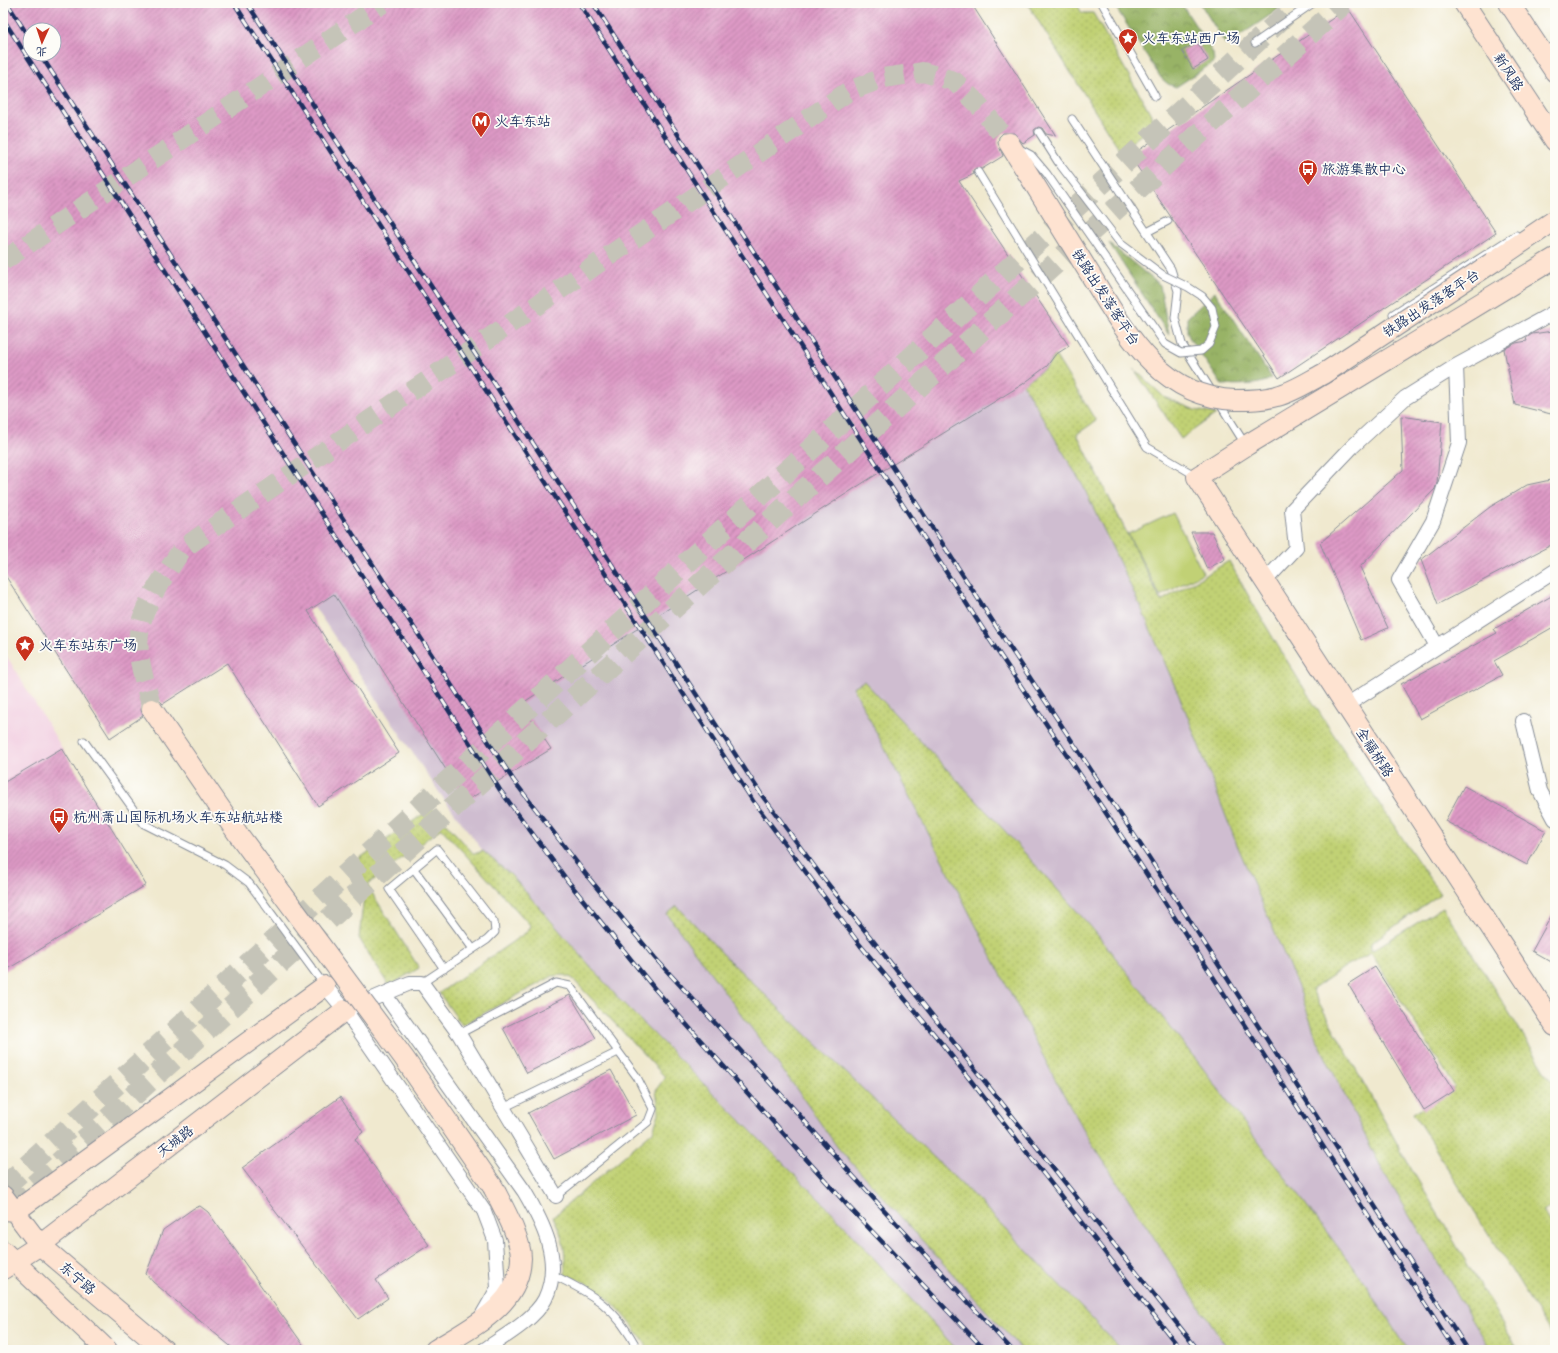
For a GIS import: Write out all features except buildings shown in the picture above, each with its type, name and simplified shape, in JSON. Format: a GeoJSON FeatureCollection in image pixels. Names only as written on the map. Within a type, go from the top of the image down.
{"type":"FeatureCollection","features":[{"type":"Feature","properties":{"kind":"main road","name":"新风路"},"geometry":{"type":"LineString","coordinates":[[1464,3],[1555,141]]}},
{"type":"Feature","properties":{"kind":"main road"},"geometry":{"type":"LineString","coordinates":[[1509,3],[1549,50],[1555,72]]}},
{"type":"Feature","properties":{"kind":"main road","name":"铁路出发落客平台"},"geometry":{"type":"LineString","coordinates":[[1008,143],[1126,333],[1159,370],[1183,387],[1203,395],[1226,400],[1252,400],[1277,396],[1296,389],[1323,374],[1555,220]]}},
{"type":"Feature","properties":{"kind":"main road"},"geometry":{"type":"LineString","coordinates":[[1198,477],[1555,258]]}},
{"type":"Feature","properties":{"kind":"main road","name":"全福桥路"},"geometry":{"type":"LineString","coordinates":[[1198,477],[1345,706],[1555,1026]]}},
{"type":"Feature","properties":{"kind":"main road"},"geometry":{"type":"LineString","coordinates":[[152,709],[238,834],[404,1058],[493,1186],[515,1233],[521,1257],[516,1283],[505,1301],[478,1323],[435,1350]]}},
{"type":"Feature","properties":{"kind":"main road"},"geometry":{"type":"LineString","coordinates":[[10,1211],[325,986]]}},
{"type":"Feature","properties":{"kind":"main road","name":"天城路"},"geometry":{"type":"LineString","coordinates":[[7,1261],[40,1245],[345,1010]]}},
{"type":"Feature","properties":{"kind":"main road","name":"东宁路"},"geometry":{"type":"LineString","coordinates":[[3,1196],[10,1211],[40,1245],[164,1350]]}},
{"type":"Feature","properties":{"kind":"main road"},"geometry":{"type":"LineString","coordinates":[[7,1261],[107,1350]]}},
{"type":"Feature","properties":{"kind":"street"},"geometry":{"type":"LineString","coordinates":[[1265,581],[1296,548],[1292,510],[1352,447],[1405,398],[1456,366],[1555,312]]}},
{"type":"Feature","properties":{"kind":"street"},"geometry":{"type":"LineString","coordinates":[[1437,646],[1399,580],[1433,521],[1459,443],[1456,366]]}},
{"type":"Feature","properties":{"kind":"street"},"geometry":{"type":"LineString","coordinates":[[1345,706],[1555,571]]}},
{"type":"Feature","properties":{"kind":"street"},"geometry":{"type":"LineString","coordinates":[[1523,722],[1540,791],[1555,819]]}},
{"type":"Feature","properties":{"kind":"street"},"geometry":{"type":"LineString","coordinates":[[345,1010],[385,995],[410,983],[422,983],[459,1034],[556,1196]]}},
{"type":"Feature","properties":{"kind":"street"},"geometry":{"type":"LineString","coordinates":[[325,986],[345,1010],[484,1211],[495,1240],[498,1288],[478,1323]]}},
{"type":"Feature","properties":{"kind":"street"},"geometry":{"type":"LineString","coordinates":[[385,995],[524,1191],[539,1216],[550,1245],[551,1274],[545,1299],[529,1318],[484,1350]]}},
{"type":"Feature","properties":{"kind":"lane"},"geometry":{"type":"LineString","coordinates":[[1102,3],[1155,96]]}},
{"type":"Feature","properties":{"kind":"lane"},"geometry":{"type":"LineString","coordinates":[[1255,43],[1313,3]]}},
{"type":"Feature","properties":{"kind":"lane"},"geometry":{"type":"LineString","coordinates":[[1072,119],[1171,269],[1178,291],[1175,318],[1182,344],[1247,446]]}},
{"type":"Feature","properties":{"kind":"lane"},"geometry":{"type":"LineString","coordinates":[[1008,143],[1031,155],[1047,174],[1165,344],[1181,353],[1202,351],[1210,344],[1216,327],[1212,308],[1202,296],[1188,287],[1163,275],[1120,242],[1058,162],[1039,132]]}},
{"type":"Feature","properties":{"kind":"lane"},"geometry":{"type":"LineString","coordinates":[[978,172],[1147,447],[1198,477]]}},
{"type":"Feature","properties":{"kind":"lane"},"geometry":{"type":"LineString","coordinates":[[1393,314],[1526,229],[1555,214]]}},
{"type":"Feature","properties":{"kind":"lane"},"geometry":{"type":"LineString","coordinates":[[1147,232],[1168,221]]}},
{"type":"Feature","properties":{"kind":"lane"},"geometry":{"type":"LineString","coordinates":[[84,741],[144,824],[225,865],[250,883],[325,986]]}},
{"type":"Feature","properties":{"kind":"lane"},"geometry":{"type":"LineString","coordinates":[[422,983],[444,969],[473,949],[495,932],[494,922],[437,849],[389,889],[444,969]]}},
{"type":"Feature","properties":{"kind":"lane"},"geometry":{"type":"LineString","coordinates":[[414,869],[473,949]]}},
{"type":"Feature","properties":{"kind":"lane"},"geometry":{"type":"LineString","coordinates":[[459,1034],[556,983],[570,986],[637,1077],[653,1109],[648,1122],[556,1196]]}},
{"type":"Feature","properties":{"kind":"lane"},"geometry":{"type":"LineString","coordinates":[[503,1108],[618,1052]]}},
{"type":"Feature","properties":{"kind":"lane"},"geometry":{"type":"LineString","coordinates":[[551,1274],[587,1291],[610,1309],[626,1329],[638,1350]]}},
{"type":"Feature","properties":{"kind":"shaded area"},"geometry":{"type":"Polygon","coordinates":[[[3,3],[813,3],[1047,366],[1077,434],[1160,596],[1312,990],[1409,1165],[1517,1350],[931,1350],[483,851],[441,795],[3,144],[3,3]]]}},
{"type":"Feature","properties":{"kind":"shaded area"},"geometry":{"type":"Polygon","coordinates":[[[3,650],[62,748],[3,785],[3,650]]]}},
{"type":"Feature","properties":{"kind":"green space"},"geometry":{"type":"Polygon","coordinates":[[[1027,3],[1076,3],[1082,13],[1093,13],[1156,123],[1120,151],[1027,3]]]}},
{"type":"Feature","properties":{"kind":"green space"},"geometry":{"type":"Polygon","coordinates":[[[1113,3],[1181,3],[1213,53],[1214,62],[1176,87],[1168,84],[1161,78],[1113,3]]]}},
{"type":"Feature","properties":{"kind":"green space"},"geometry":{"type":"Polygon","coordinates":[[[1200,3],[1288,3],[1226,45],[1200,3]]]}},
{"type":"Feature","properties":{"kind":"green space"},"geometry":{"type":"Polygon","coordinates":[[[1109,243],[1160,285],[1169,335],[1109,243]]]}},
{"type":"Feature","properties":{"kind":"green space"},"geometry":{"type":"Polygon","coordinates":[[[1215,292],[1272,378],[1261,383],[1254,384],[1222,385],[1190,339],[1187,332],[1187,318],[1215,292]]]}},
{"type":"Feature","properties":{"kind":"green space"},"geometry":{"type":"Polygon","coordinates":[[[1055,355],[1096,421],[1077,434],[1161,601],[1229,561],[1304,689],[1440,894],[1371,943],[1371,951],[1443,907],[1555,1086],[1555,1204],[1543,1211],[1555,1230],[1555,1340],[1413,1113],[1455,1087],[1371,953],[1346,966],[1312,990],[1409,1165],[1518,1350],[1491,1350],[1383,1171],[1317,1040],[1301,994],[1235,840],[1186,712],[1142,610],[1083,486],[1023,384],[1047,367],[1055,355]]]}},
{"type":"Feature","properties":{"kind":"green space"},"geometry":{"type":"Polygon","coordinates":[[[1134,369],[1164,397],[1195,410],[1216,414],[1181,439],[1134,369]]]}},
{"type":"Feature","properties":{"kind":"green space"},"geometry":{"type":"Polygon","coordinates":[[[1173,513],[1203,573],[1160,596],[1128,534],[1173,513]]]}},
{"type":"Feature","properties":{"kind":"green space"},"geometry":{"type":"Polygon","coordinates":[[[864,681],[1004,830],[1092,928],[1201,1066],[1366,1284],[1408,1350],[1228,1350],[1091,1142],[1056,1081],[853,687],[864,681]]]}},
{"type":"Feature","properties":{"kind":"green space"},"geometry":{"type":"Polygon","coordinates":[[[432,808],[474,854],[483,851],[511,875],[619,999],[831,1211],[957,1350],[647,1350],[646,1345],[634,1328],[606,1297],[588,1284],[565,1275],[564,1245],[553,1217],[653,1131],[659,1113],[656,1090],[665,1077],[572,978],[563,975],[553,976],[462,1025],[439,993],[528,931],[531,926],[441,828],[367,885],[419,968],[389,986],[359,938],[364,895],[347,867],[432,808]]]}},
{"type":"Feature","properties":{"kind":"green space"},"geometry":{"type":"Polygon","coordinates":[[[677,906],[729,960],[976,1198],[1122,1350],[1022,1350],[838,1148],[795,1087],[667,914],[677,906]]]}},
{"type":"Feature","properties":{"kind":"tunnel"},"geometry":{"type":"LineString","coordinates":[[3,261],[383,3]]}},
{"type":"Feature","properties":{"kind":"tunnel"},"geometry":{"type":"LineString","coordinates":[[3,1188],[1299,3]]}},
{"type":"Feature","properties":{"kind":"tunnel"},"geometry":{"type":"LineString","coordinates":[[10,1207],[1344,3]]}},
{"type":"Feature","properties":{"kind":"tunnel"},"geometry":{"type":"LineString","coordinates":[[152,709],[140,662],[138,642],[141,622],[145,610],[156,589],[182,549],[849,91],[883,78],[923,72],[954,81],[976,102],[1009,143]]}},
{"type":"Feature","properties":{"kind":"railway"},"geometry":{"type":"LineString","coordinates":[[7,3],[22,26]]}},
{"type":"Feature","properties":{"kind":"railway"},"geometry":{"type":"LineString","coordinates":[[234,3],[753,801],[860,945],[943,1045],[1181,1350]]}},
{"type":"Feature","properties":{"kind":"railway"},"geometry":{"type":"LineString","coordinates":[[247,3],[761,794],[820,874],[1198,1350]]}},
{"type":"Feature","properties":{"kind":"railway"},"geometry":{"type":"LineString","coordinates":[[579,3],[990,640],[1138,861],[1455,1350]]}},
{"type":"Feature","properties":{"kind":"railway"},"geometry":{"type":"LineString","coordinates":[[593,3],[999,631],[1148,856],[1468,1350]]}},
{"type":"Feature","properties":{"kind":"railway"},"geometry":{"type":"LineString","coordinates":[[3,19],[500,790],[567,880],[654,988],[848,1206],[985,1350]]}},
{"type":"Feature","properties":{"kind":"railway"},"geometry":{"type":"LineString","coordinates":[[45,62],[514,781],[588,877],[655,958],[1012,1350]]}},
{"type":"Feature","properties":{"kind":"place","name":"火车东站西广场"},"geometry":{"type":"Point","coordinates":[1128,55]}},
{"type":"Feature","properties":{"kind":"place","name":"火车东站"},"geometry":{"type":"Point","coordinates":[481,138]}},
{"type":"Feature","properties":{"kind":"place","name":"旅游集散中心"},"geometry":{"type":"Point","coordinates":[1308,186]}},
{"type":"Feature","properties":{"kind":"place","name":"火车东站东广场"},"geometry":{"type":"Point","coordinates":[25,662]}},
{"type":"Feature","properties":{"kind":"place","name":"杭州萧山国际机场火车东站航站楼"},"geometry":{"type":"Point","coordinates":[59,834]}}]}
